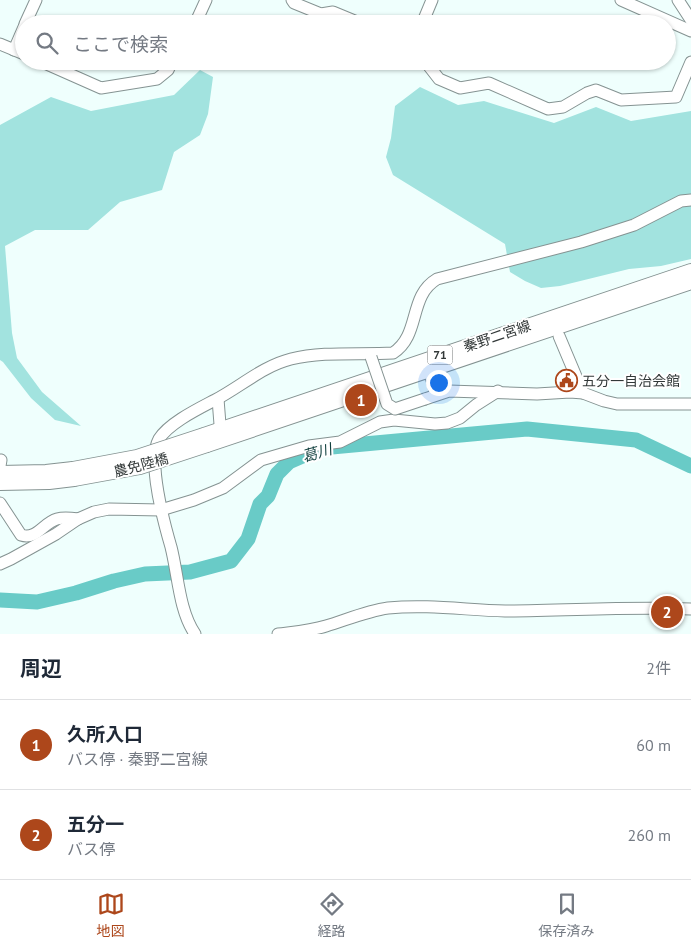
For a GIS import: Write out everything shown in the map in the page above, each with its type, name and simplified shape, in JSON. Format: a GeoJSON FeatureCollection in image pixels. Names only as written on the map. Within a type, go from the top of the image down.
{"type":"FeatureCollection","features":[{"type":"Feature","properties":{"kind":"main road","name":"71"},"geometry":{"type":"LineString","coordinates":[[675,281],[691,270]]}},
{"type":"Feature","properties":{"kind":"main road","name":"71"},"geometry":{"type":"LineString","coordinates":[[675,281],[691,282]]}},
{"type":"Feature","properties":{"kind":"main road","name":"秦野二宮線"},"geometry":{"type":"LineString","coordinates":[[205,440],[429,370],[675,281]]}},
{"type":"Feature","properties":{"kind":"main road","name":"秦野二宮線"},"geometry":{"type":"LineString","coordinates":[[221,435],[675,281]]}},
{"type":"Feature","properties":{"kind":"main road","name":"農免陸橋"},"geometry":{"type":"LineString","coordinates":[[73,474],[205,440]]}},
{"type":"Feature","properties":{"kind":"main road","name":"71"},"geometry":{"type":"LineString","coordinates":[[0,466],[73,474]]}},
{"type":"Feature","properties":{"kind":"main road","name":"71"},"geometry":{"type":"LineString","coordinates":[[0,483],[50,482],[73,474]]}},
{"type":"Feature","properties":{"kind":"street"},"geometry":{"type":"LineString","coordinates":[[29,15],[36,0]]}},
{"type":"Feature","properties":{"kind":"street"},"geometry":{"type":"LineString","coordinates":[[199,15],[206,0]]}},
{"type":"Feature","properties":{"kind":"street"},"geometry":{"type":"LineString","coordinates":[[292,0],[294,3],[321,14],[333,12],[340,15]]}},
{"type":"Feature","properties":{"kind":"street"},"geometry":{"type":"LineString","coordinates":[[426,15],[432,0]]}},
{"type":"Feature","properties":{"kind":"street"},"geometry":{"type":"LineString","coordinates":[[621,0],[655,15]]}},
{"type":"Feature","properties":{"kind":"street"},"geometry":{"type":"LineString","coordinates":[[678,0],[691,20]]}},
{"type":"Feature","properties":{"kind":"street"},"geometry":{"type":"LineString","coordinates":[[676,24],[691,31]]}},
{"type":"Feature","properties":{"kind":"street"},"geometry":{"type":"LineString","coordinates":[[0,44],[15,50]]}},
{"type":"Feature","properties":{"kind":"street"},"geometry":{"type":"LineString","coordinates":[[432,70],[439,79],[460,88],[489,83],[548,109],[563,106],[596,90],[621,100],[676,97],[691,62]]}},
{"type":"Feature","properties":{"kind":"street"},"geometry":{"type":"LineString","coordinates":[[60,70],[101,88],[157,78],[168,70]]}},
{"type":"Feature","properties":{"kind":"street"},"geometry":{"type":"LineString","coordinates":[[195,634],[187,619],[176,568],[160,510],[155,457],[159,439],[172,426],[267,368],[290,359],[317,354],[371,356],[393,353],[402,348],[408,337],[421,295],[428,285],[438,279],[581,242],[634,226],[681,201],[691,200]]}},
{"type":"Feature","properties":{"kind":"street"},"geometry":{"type":"LineString","coordinates":[[559,336],[583,393]]}},
{"type":"Feature","properties":{"kind":"street"},"geometry":{"type":"LineString","coordinates":[[371,356],[387,404],[395,409],[449,390],[537,394],[583,393],[617,404],[691,404]]}},
{"type":"Feature","properties":{"kind":"street"},"geometry":{"type":"LineString","coordinates":[[429,370],[430,397]]}},
{"type":"Feature","properties":{"kind":"street"},"geometry":{"type":"LineString","coordinates":[[0,564],[94,512],[109,509],[160,510],[194,500],[223,488],[262,460],[309,446],[340,442],[380,422],[394,420],[435,424],[447,422],[460,418],[498,391]]}},
{"type":"Feature","properties":{"kind":"street"},"geometry":{"type":"LineString","coordinates":[[218,399],[221,435]]}},
{"type":"Feature","properties":{"kind":"street"},"geometry":{"type":"LineString","coordinates":[[0,503],[21,536],[33,536],[56,519],[78,520]]}},
{"type":"Feature","properties":{"kind":"street"},"geometry":{"type":"LineString","coordinates":[[278,634],[324,627],[385,608],[412,606],[506,611],[661,607],[691,609]]}},
{"type":"Feature","properties":{"kind":"shaded area"},"geometry":{"type":"Polygon","coordinates":[[[200,70],[213,77],[208,114],[200,135],[174,152],[162,190],[120,202],[88,230],[35,230],[5,246],[12,333],[17,358],[42,392],[81,426],[55,420],[31,398],[0,360],[0,125],[51,97],[91,111],[174,95],[200,70]]]}},
{"type":"Feature","properties":{"kind":"shaded area"},"geometry":{"type":"Polygon","coordinates":[[[420,87],[458,105],[484,101],[554,123],[596,107],[631,121],[691,111],[691,259],[661,266],[629,269],[560,286],[541,288],[510,272],[505,244],[393,175],[386,157],[391,138],[395,106],[420,87]]]}},
{"type":"Feature","properties":{"kind":"waterway","name":"葛川"},"geometry":{"type":"LineString","coordinates":[[0,600],[37,602],[145,574],[190,572],[231,561],[248,539],[260,504],[268,496],[277,474],[289,462],[321,448],[527,429],[636,440],[691,466]]}},
{"type":"Feature","properties":{"kind":"place","name":"五分一自治会館"},"geometry":{"type":"Point","coordinates":[566,381]}},
{"type":"Feature","properties":{"kind":"place","name":"久所入口"},"geometry":{"type":"Point","coordinates":[361,400]}},
{"type":"Feature","properties":{"kind":"place","name":"五分一"},"geometry":{"type":"Point","coordinates":[667,612]}}]}
